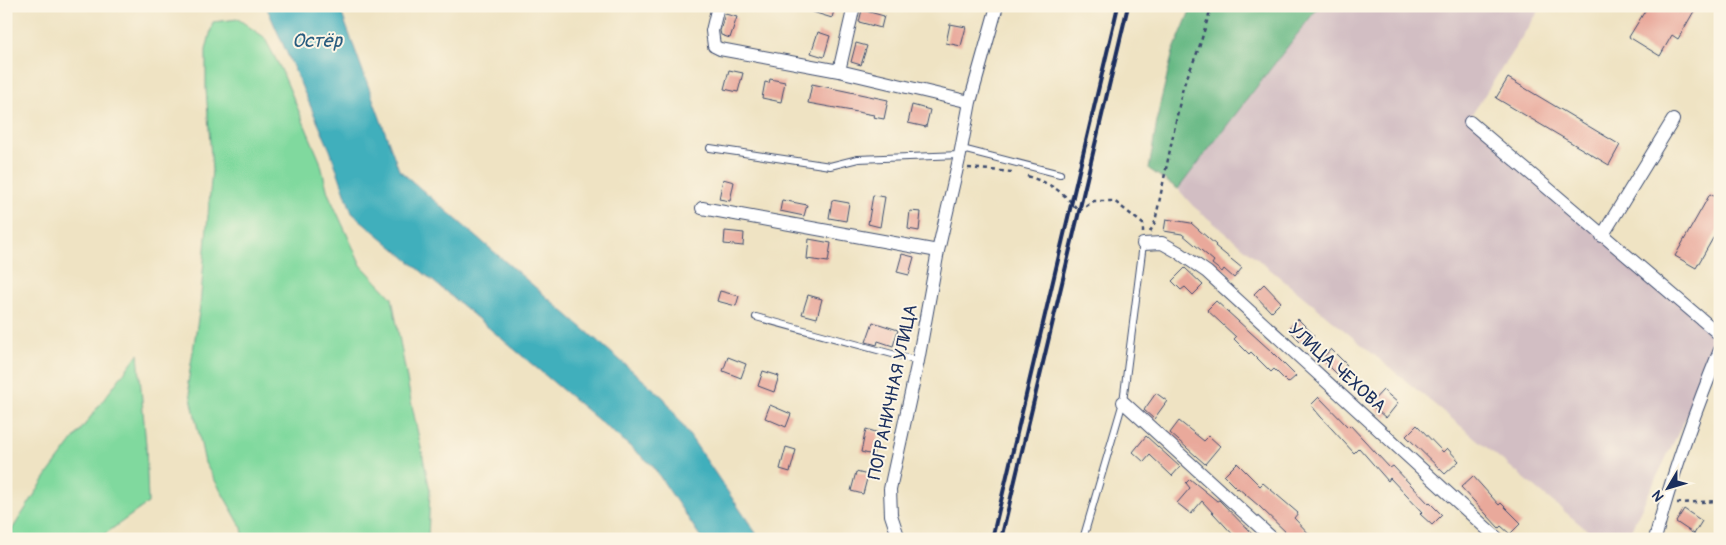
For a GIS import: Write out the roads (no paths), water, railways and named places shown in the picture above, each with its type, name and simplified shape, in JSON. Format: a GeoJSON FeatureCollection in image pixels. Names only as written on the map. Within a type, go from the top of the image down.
{"type":"FeatureCollection","features":[{"type":"Feature","properties":{"kind":"street"},"geometry":{"type":"LineString","coordinates":[[718,6],[712,31],[714,46],[720,49],[839,71],[970,102]]}},
{"type":"Feature","properties":{"kind":"street"},"geometry":{"type":"LineString","coordinates":[[839,71],[854,6]]}},
{"type":"Feature","properties":{"kind":"street","name":"ПОГРАНИЧНАЯ УЛИЦА"},"geometry":{"type":"LineString","coordinates":[[899,539],[891,514],[890,490],[970,102],[997,6]]}},
{"type":"Feature","properties":{"kind":"street"},"geometry":{"type":"LineString","coordinates":[[1602,236],[1673,120]]}},
{"type":"Feature","properties":{"kind":"street"},"geometry":{"type":"LineString","coordinates":[[1470,122],[1720,335]]}},
{"type":"Feature","properties":{"kind":"street"},"geometry":{"type":"LineString","coordinates":[[702,208],[938,251]]}},
{"type":"Feature","properties":{"kind":"street","name":"УЛИЦА ЧЕХОВА"},"geometry":{"type":"LineString","coordinates":[[1143,244],[1162,243],[1206,272],[1498,539]]}},
{"type":"Feature","properties":{"kind":"street"},"geometry":{"type":"LineString","coordinates":[[1655,539],[1664,504],[1707,380],[1720,350]]}},
{"type":"Feature","properties":{"kind":"street"},"geometry":{"type":"LineString","coordinates":[[1123,402],[1273,539]]}},
{"type":"Feature","properties":{"kind":"lane"},"geometry":{"type":"LineString","coordinates":[[710,148],[830,166],[858,159],[959,161],[966,150],[1060,174]]}},
{"type":"Feature","properties":{"kind":"lane"},"geometry":{"type":"LineString","coordinates":[[1083,539],[1123,402],[1143,244]]}},
{"type":"Feature","properties":{"kind":"lane"},"geometry":{"type":"LineString","coordinates":[[756,317],[918,361]]}},
{"type":"Feature","properties":{"kind":"water","name":"Остёр"},"geometry":{"type":"Polygon","coordinates":[[[266,6],[339,6],[399,170],[664,398],[760,539],[702,539],[652,465],[352,213],[330,150],[266,6]]]}},
{"type":"Feature","properties":{"kind":"railway"},"geometry":{"type":"LineString","coordinates":[[992,539],[1118,6]]}},
{"type":"Feature","properties":{"kind":"railway"},"geometry":{"type":"LineString","coordinates":[[1001,539],[1128,6]]}}]}
